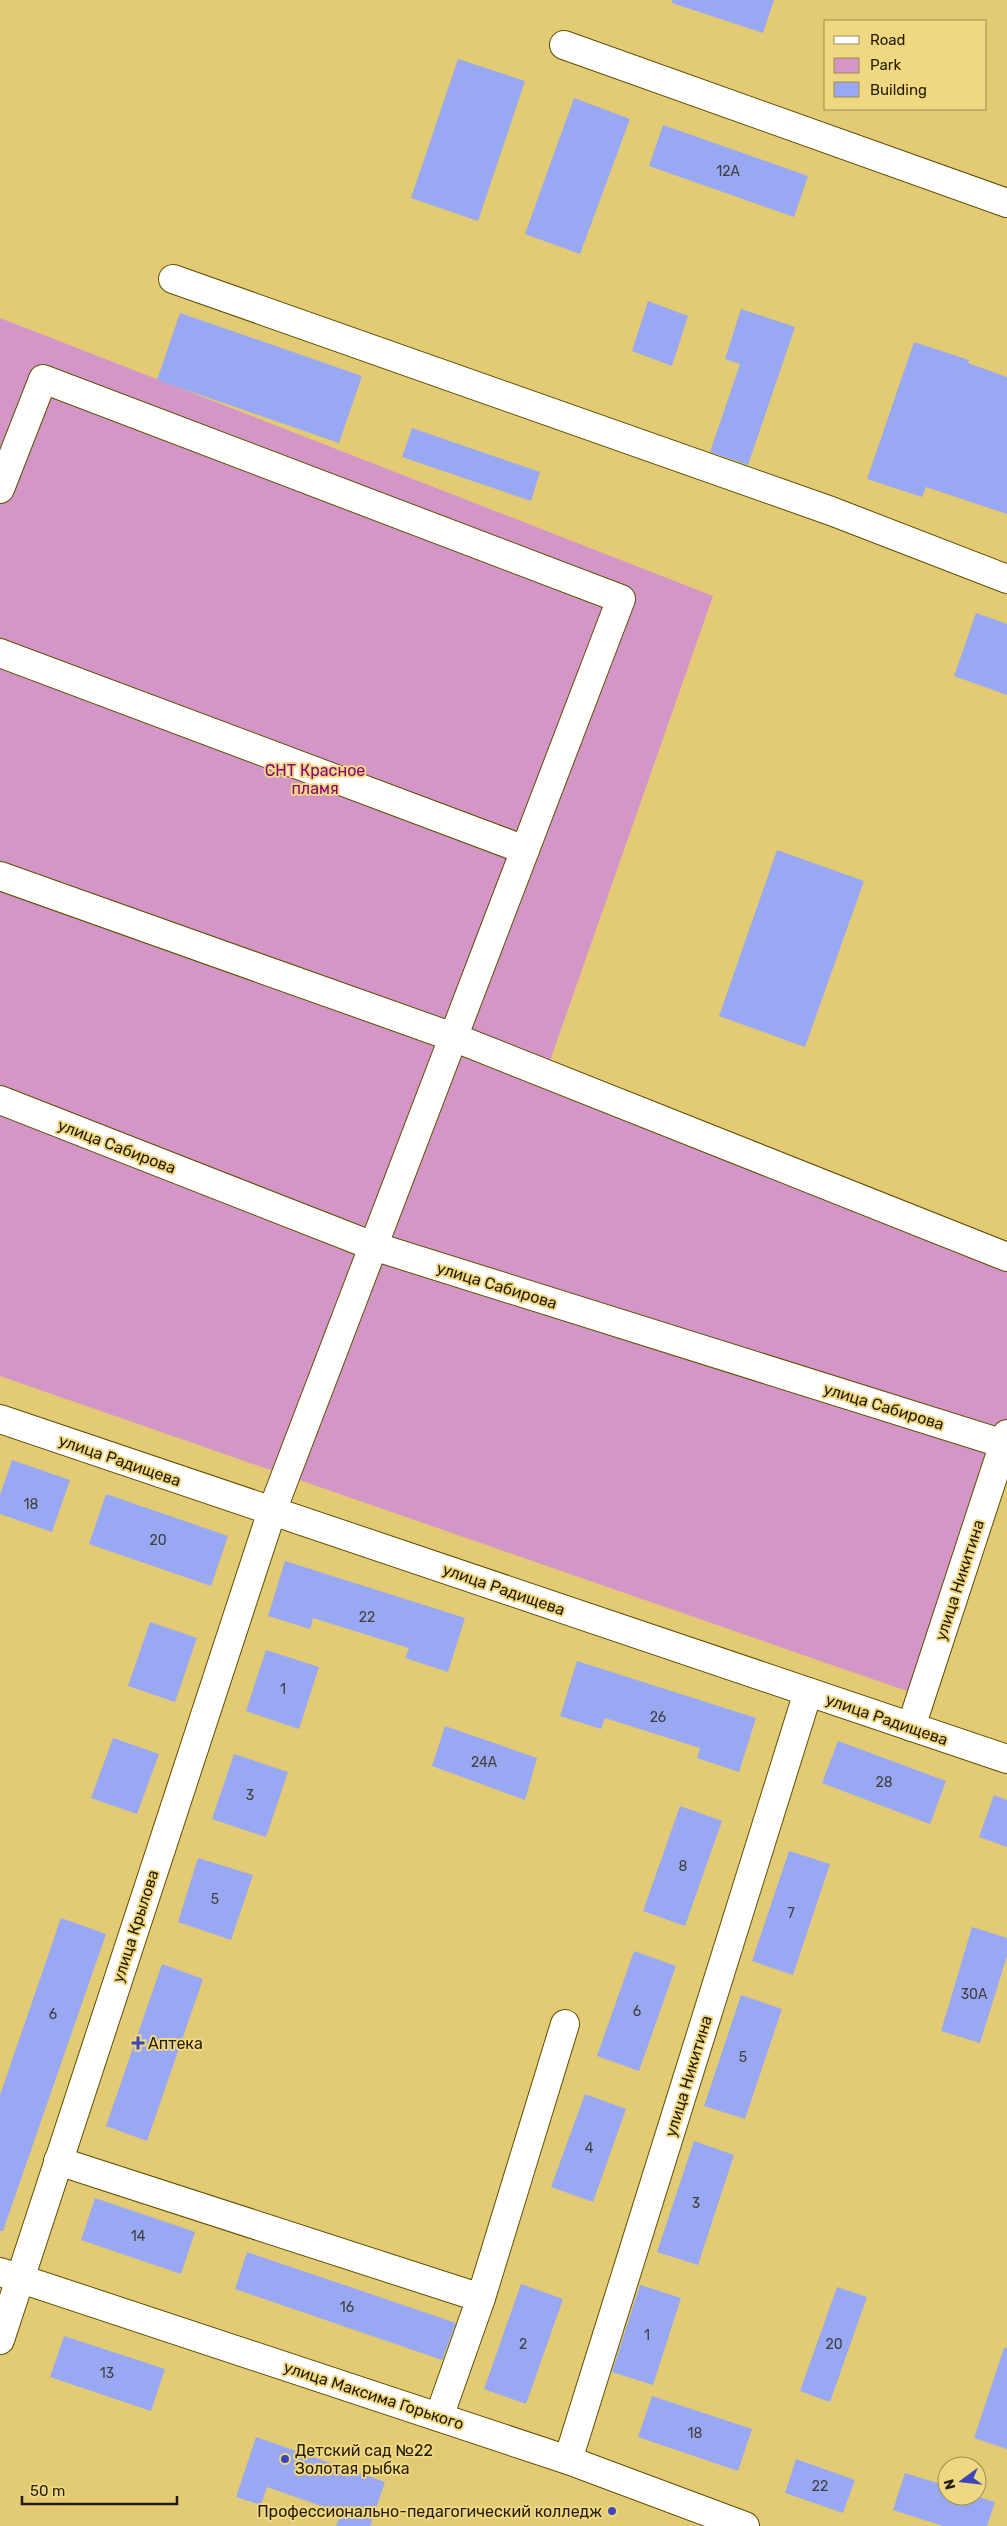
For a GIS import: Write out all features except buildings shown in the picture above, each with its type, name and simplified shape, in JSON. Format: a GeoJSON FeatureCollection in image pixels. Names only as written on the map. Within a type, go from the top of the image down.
{"type":"FeatureCollection","features":[{"type":"Feature","properties":{"kind":"street"},"geometry":{"type":"LineString","coordinates":[[564,45],[1007,203]]}},
{"type":"Feature","properties":{"kind":"street"},"geometry":{"type":"LineString","coordinates":[[173,279],[821,508],[1007,579]]}},
{"type":"Feature","properties":{"kind":"street","name":"улица Крылова"},"geometry":{"type":"LineString","coordinates":[[0,489],[43,379],[621,599],[272,1511],[58,2160],[10,2274],[0,2340]]}},
{"type":"Feature","properties":{"kind":"street"},"geometry":{"type":"LineString","coordinates":[[0,653],[525,850]]}},
{"type":"Feature","properties":{"kind":"street"},"geometry":{"type":"LineString","coordinates":[[0,876],[453,1037],[1007,1257]]}},
{"type":"Feature","properties":{"kind":"street","name":"улица Сабирова"},"geometry":{"type":"LineString","coordinates":[[0,1100],[373,1246],[1005,1439]]}},
{"type":"Feature","properties":{"kind":"street","name":"улица Радищева"},"geometry":{"type":"LineString","coordinates":[[0,1420],[1007,1759]]}},
{"type":"Feature","properties":{"kind":"street","name":"улица Никитина"},"geometry":{"type":"LineString","coordinates":[[911,1727],[1005,1439]]}},
{"type":"Feature","properties":{"kind":"street","name":"улица Никитина"},"geometry":{"type":"LineString","coordinates":[[568,2460],[808,1692]]}},
{"type":"Feature","properties":{"kind":"street"},"geometry":{"type":"LineString","coordinates":[[439,2417],[481,2298],[565,2024]]}},
{"type":"Feature","properties":{"kind":"street"},"geometry":{"type":"LineString","coordinates":[[58,2160],[481,2298]]}},
{"type":"Feature","properties":{"kind":"street","name":"улица Максима Горького"},"geometry":{"type":"LineString","coordinates":[[10,2274],[568,2460],[745,2526]]}},
{"type":"Feature","properties":{"kind":"green space","name":"СНТ Красное пламя"},"geometry":{"type":"Polygon","coordinates":[[[0,318],[713,596],[544,1078],[1007,1249],[1007,1469],[930,1699],[0,1376],[0,318]]]}},
{"type":"Feature","properties":{"kind":"place","name":"Аптека"},"geometry":{"type":"Point","coordinates":[138,2043]}},
{"type":"Feature","properties":{"kind":"place","name":"Детский сад №22 Золотая рыбка"},"geometry":{"type":"Point","coordinates":[285,2459]}},
{"type":"Feature","properties":{"kind":"place","name":"Профессионально-педагогический колледж"},"geometry":{"type":"Point","coordinates":[612,2511]}}]}
